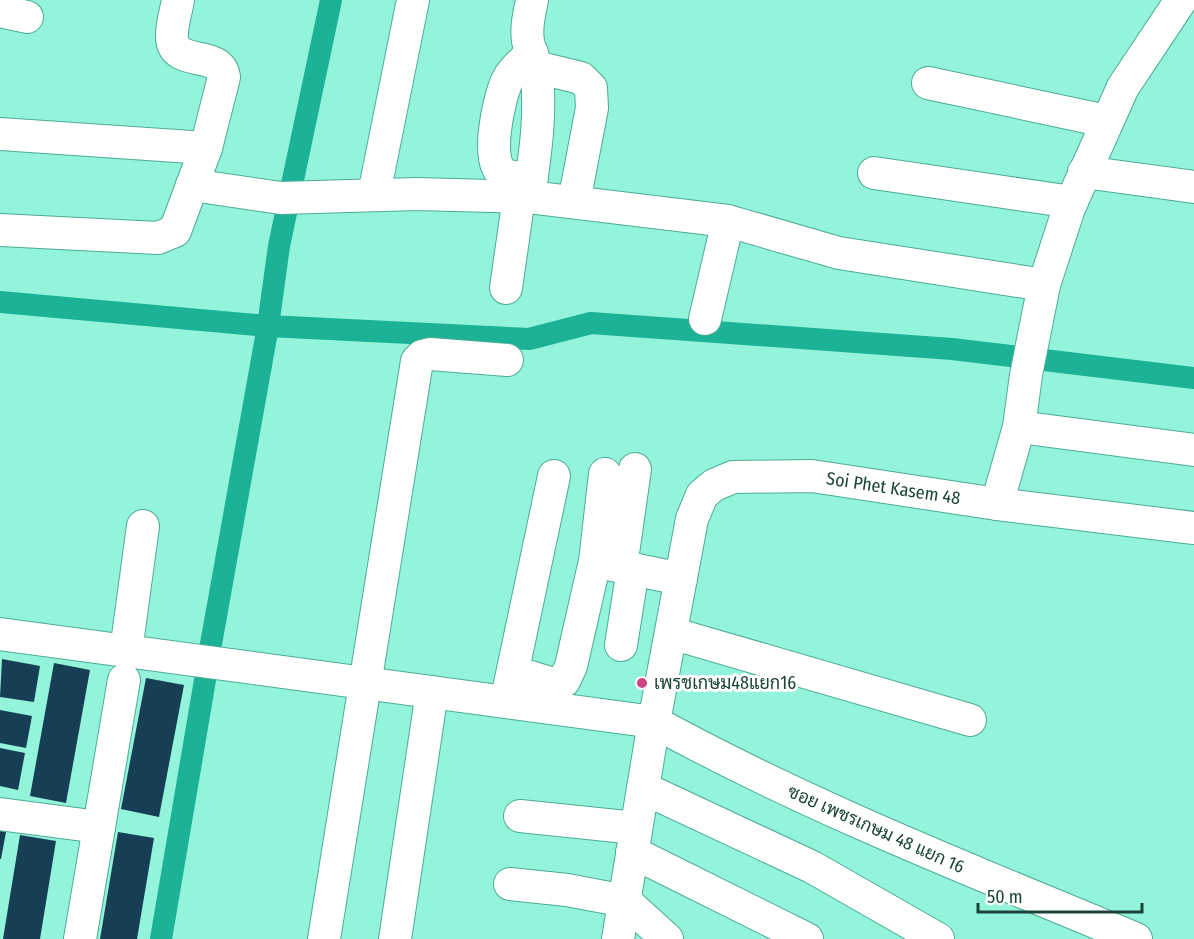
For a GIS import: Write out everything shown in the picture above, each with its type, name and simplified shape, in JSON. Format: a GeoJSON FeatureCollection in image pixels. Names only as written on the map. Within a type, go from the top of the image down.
{"type":"FeatureCollection","features":[{"type":"Feature","properties":{"kind":"street"},"geometry":{"type":"LineString","coordinates":[[0,230],[158,238],[175,231],[206,148],[220,100],[223,70],[217,63],[180,54],[175,48],[172,30],[178,0]]}},
{"type":"Feature","properties":{"kind":"street"},"geometry":{"type":"LineString","coordinates":[[374,194],[413,0]]}},
{"type":"Feature","properties":{"kind":"street"},"geometry":{"type":"LineString","coordinates":[[506,288],[536,149],[534,60],[528,43],[528,23],[532,0]]}},
{"type":"Feature","properties":{"kind":"street"},"geometry":{"type":"LineString","coordinates":[[997,504],[1019,427],[1026,375],[1044,285],[1071,202],[1123,87],[1181,0]]}},
{"type":"Feature","properties":{"kind":"street"},"geometry":{"type":"LineString","coordinates":[[526,191],[498,169],[492,150],[505,83],[512,73],[534,60]]}},
{"type":"Feature","properties":{"kind":"street"},"geometry":{"type":"LineString","coordinates":[[534,60],[581,78],[591,88],[592,108],[574,202]]}},
{"type":"Feature","properties":{"kind":"street"},"geometry":{"type":"LineString","coordinates":[[928,83],[1106,121]]}},
{"type":"Feature","properties":{"kind":"street"},"geometry":{"type":"LineString","coordinates":[[0,134],[206,148]]}},
{"type":"Feature","properties":{"kind":"street"},"geometry":{"type":"LineString","coordinates":[[1084,172],[1194,188]]}},
{"type":"Feature","properties":{"kind":"street"},"geometry":{"type":"LineString","coordinates":[[874,173],[1071,202]]}},
{"type":"Feature","properties":{"kind":"street"},"geometry":{"type":"LineString","coordinates":[[192,185],[292,198],[526,191],[574,202],[728,221],[839,253],[1044,285]]}},
{"type":"Feature","properties":{"kind":"street"},"geometry":{"type":"LineString","coordinates":[[705,319],[728,221]]}},
{"type":"Feature","properties":{"kind":"street"},"geometry":{"type":"LineString","coordinates":[[324,939],[417,361],[430,354],[507,360]]}},
{"type":"Feature","properties":{"kind":"street"},"geometry":{"type":"LineString","coordinates":[[1019,427],[1194,450]]}},
{"type":"Feature","properties":{"kind":"street"},"geometry":{"type":"LineString","coordinates":[[517,673],[549,684],[556,685],[564,681],[616,566],[635,470]]}},
{"type":"Feature","properties":{"kind":"street"},"geometry":{"type":"LineString","coordinates":[[605,474],[616,566],[621,645]]}},
{"type":"Feature","properties":{"kind":"street"},"geometry":{"type":"LineString","coordinates":[[506,702],[554,476]]}},
{"type":"Feature","properties":{"kind":"street","name":"Soi Phet Kasem 48"},"geometry":{"type":"LineString","coordinates":[[618,939],[654,722],[692,519],[702,495],[714,485],[733,477],[812,476],[997,504],[1194,528]]}},
{"type":"Feature","properties":{"kind":"street"},"geometry":{"type":"LineString","coordinates":[[80,939],[125,665],[143,526]]}},
{"type":"Feature","properties":{"kind":"street"},"geometry":{"type":"LineString","coordinates":[[616,566],[681,579]]}},
{"type":"Feature","properties":{"kind":"street"},"geometry":{"type":"LineString","coordinates":[[671,633],[970,720]]}},
{"type":"Feature","properties":{"kind":"street"},"geometry":{"type":"LineString","coordinates":[[0,634],[125,665],[365,682],[654,722]]}},
{"type":"Feature","properties":{"kind":"street"},"geometry":{"type":"LineString","coordinates":[[395,939],[432,692]]}},
{"type":"Feature","properties":{"kind":"street","name":"ซอย เพชรเกษม 48 แยก 16"},"geometry":{"type":"LineString","coordinates":[[654,722],[715,756],[904,844],[1136,939]]}},
{"type":"Feature","properties":{"kind":"street"},"geometry":{"type":"LineString","coordinates":[[643,788],[812,867],[938,939]]}},
{"type":"Feature","properties":{"kind":"street"},"geometry":{"type":"LineString","coordinates":[[0,814],[99,827]]}},
{"type":"Feature","properties":{"kind":"street"},"geometry":{"type":"LineString","coordinates":[[520,816],[634,840],[807,939]]}},
{"type":"Feature","properties":{"kind":"street"},"geometry":{"type":"LineString","coordinates":[[510,884],[567,890],[625,901],[667,939]]}},
{"type":"Feature","properties":{"kind":"building"},"geometry":{"type":"Polygon","coordinates":[[[2,659],[40,666],[34,702],[0,697],[2,659]]]}},
{"type":"Feature","properties":{"kind":"building"},"geometry":{"type":"Polygon","coordinates":[[[54,663],[90,670],[66,803],[30,796],[54,663]]]}},
{"type":"Feature","properties":{"kind":"building"},"geometry":{"type":"Polygon","coordinates":[[[146,678],[184,685],[159,817],[121,809],[146,678]]]}},
{"type":"Feature","properties":{"kind":"building"},"geometry":{"type":"Polygon","coordinates":[[[0,710],[32,716],[26,748],[0,743],[0,710]]]}},
{"type":"Feature","properties":{"kind":"building"},"geometry":{"type":"Polygon","coordinates":[[[0,748],[25,753],[18,790],[0,786],[0,748]]]}},
{"type":"Feature","properties":{"kind":"building"},"geometry":{"type":"Polygon","coordinates":[[[0,831],[6,832],[1,859],[0,859],[0,831]]]}},
{"type":"Feature","properties":{"kind":"building"},"geometry":{"type":"Polygon","coordinates":[[[118,832],[154,838],[137,939],[100,939],[118,832]]]}},
{"type":"Feature","properties":{"kind":"building"},"geometry":{"type":"Polygon","coordinates":[[[20,835],[56,841],[40,939],[3,939],[20,835]]]}},
{"type":"Feature","properties":{"kind":"waterway"},"geometry":{"type":"LineString","coordinates":[[211,644],[268,326],[279,246],[331,0]]}},
{"type":"Feature","properties":{"kind":"waterway"},"geometry":{"type":"LineString","coordinates":[[0,302],[268,326],[529,339],[591,323],[952,349],[1194,378]]}},
{"type":"Feature","properties":{"kind":"waterway"},"geometry":{"type":"LineString","coordinates":[[161,939],[205,680]]}},
{"type":"Feature","properties":{"kind":"place","name":"เพรชเกษม48แยก16"},"geometry":{"type":"Point","coordinates":[642,683]}}]}
